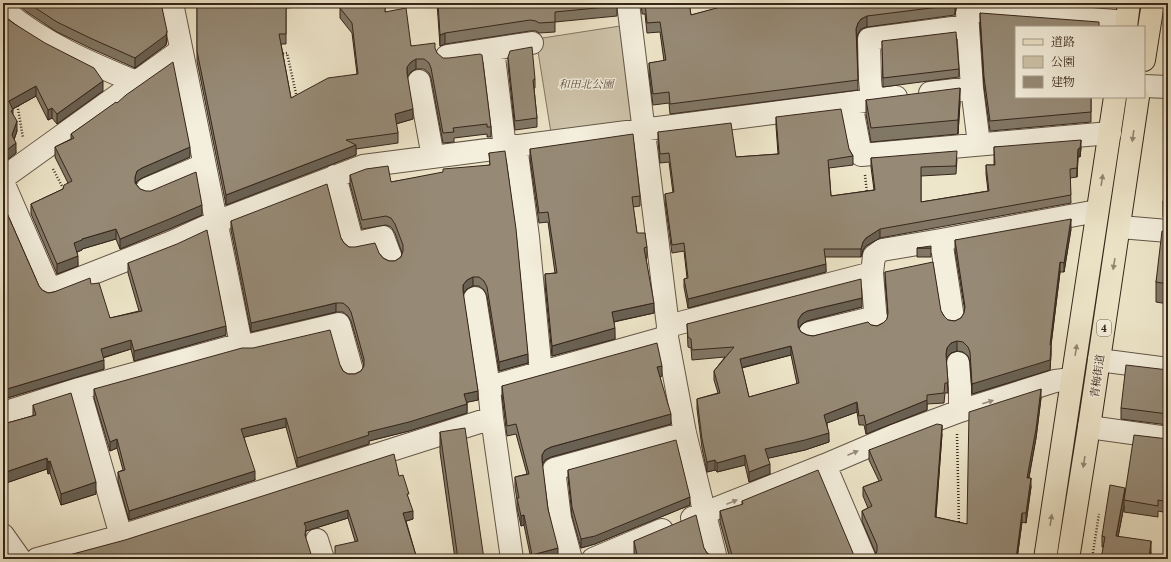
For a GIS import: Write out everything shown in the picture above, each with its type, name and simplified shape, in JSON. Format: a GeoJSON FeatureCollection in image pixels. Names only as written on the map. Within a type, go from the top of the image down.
{"type":"FeatureCollection","features":[{"type":"Feature","properties":{"kind":"main road"},"geometry":{"type":"LineString","coordinates":[[1145,54],[1153,3]]}},
{"type":"Feature","properties":{"kind":"main road","name":"4"},"geometry":{"type":"LineString","coordinates":[[1045,559],[1115,98]]}},
{"type":"Feature","properties":{"kind":"main road","name":"青梅街道"},"geometry":{"type":"LineString","coordinates":[[1068,559],[1090,427],[1138,98]]}},
{"type":"Feature","properties":{"kind":"street"},"geometry":{"type":"LineString","coordinates":[[172,3],[241,344]]}},
{"type":"Feature","properties":{"kind":"street"},"geometry":{"type":"LineString","coordinates":[[628,3],[668,332],[685,433],[716,559]]}},
{"type":"Feature","properties":{"kind":"street"},"geometry":{"type":"LineString","coordinates":[[3,8],[4,11],[22,26],[84,61],[136,82]]}},
{"type":"Feature","properties":{"kind":"street"},"geometry":{"type":"LineString","coordinates":[[1110,132],[861,155],[862,102],[870,80],[869,39],[967,13],[1010,12],[1127,17]]}},
{"type":"Feature","properties":{"kind":"street"},"geometry":{"type":"LineString","coordinates":[[967,13],[972,88],[979,144]]}},
{"type":"Feature","properties":{"kind":"street"},"geometry":{"type":"LineString","coordinates":[[447,56],[532,43]]}},
{"type":"Feature","properties":{"kind":"street"},"geometry":{"type":"LineString","coordinates":[[494,48],[528,238],[541,373]]}},
{"type":"Feature","properties":{"kind":"street"},"geometry":{"type":"LineString","coordinates":[[3,178],[181,50]]}},
{"type":"Feature","properties":{"kind":"street"},"geometry":{"type":"LineString","coordinates":[[420,81],[433,157]]}},
{"type":"Feature","properties":{"kind":"street"},"geometry":{"type":"LineString","coordinates":[[1145,86],[1168,87]]}},
{"type":"Feature","properties":{"kind":"street"},"geometry":{"type":"LineString","coordinates":[[3,182],[50,290],[172,242],[216,222],[362,166],[972,88]]}},
{"type":"Feature","properties":{"kind":"street"},"geometry":{"type":"LineString","coordinates":[[147,189],[204,164]]}},
{"type":"Feature","properties":{"kind":"street"},"geometry":{"type":"LineString","coordinates":[[334,176],[353,244],[383,237],[391,258]]}},
{"type":"Feature","properties":{"kind":"street"},"geometry":{"type":"LineString","coordinates":[[810,333],[876,320],[872,273],[874,256],[882,250],[1098,211]]}},
{"type":"Feature","properties":{"kind":"street"},"geometry":{"type":"LineString","coordinates":[[1120,227],[1168,231]]}},
{"type":"Feature","properties":{"kind":"street"},"geometry":{"type":"LineString","coordinates":[[942,240],[953,318]]}},
{"type":"Feature","properties":{"kind":"street"},"geometry":{"type":"LineString","coordinates":[[489,387],[541,373],[668,332],[872,273]]}},
{"type":"Feature","properties":{"kind":"street"},"geometry":{"type":"LineString","coordinates":[[475,298],[489,387],[512,559]]}},
{"type":"Feature","properties":{"kind":"street"},"geometry":{"type":"LineString","coordinates":[[3,414],[79,389],[241,344],[250,344],[339,324],[352,371]]}},
{"type":"Feature","properties":{"kind":"street"},"geometry":{"type":"LineString","coordinates":[[1099,360],[1168,369]]}},
{"type":"Feature","properties":{"kind":"street"},"geometry":{"type":"LineString","coordinates":[[958,363],[960,387],[958,412]]}},
{"type":"Feature","properties":{"kind":"street"},"geometry":{"type":"LineString","coordinates":[[593,559],[893,436],[958,412],[1055,381],[1072,379]]}},
{"type":"Feature","properties":{"kind":"street"},"geometry":{"type":"LineString","coordinates":[[79,389],[121,536]]}},
{"type":"Feature","properties":{"kind":"street"},"geometry":{"type":"LineString","coordinates":[[37,559],[121,536],[492,418]]}},
{"type":"Feature","properties":{"kind":"street"},"geometry":{"type":"LineString","coordinates":[[1090,427],[1168,438]]}},
{"type":"Feature","properties":{"kind":"street"},"geometry":{"type":"LineString","coordinates":[[571,559],[560,518],[554,469],[685,433]]}},
{"type":"Feature","properties":{"kind":"street"},"geometry":{"type":"LineString","coordinates":[[825,465],[865,559]]}},
{"type":"Feature","properties":{"kind":"street"},"geometry":{"type":"LineString","coordinates":[[3,535],[20,559]]}},
{"type":"Feature","properties":{"kind":"path"},"geometry":{"type":"LineString","coordinates":[[274,56],[287,53],[298,102]]}},
{"type":"Feature","properties":{"kind":"path"},"geometry":{"type":"LineString","coordinates":[[16,99],[27,160]]}},
{"type":"Feature","properties":{"kind":"path"},"geometry":{"type":"LineString","coordinates":[[861,155],[865,170],[867,194]]}},
{"type":"Feature","properties":{"kind":"path"},"geometry":{"type":"LineString","coordinates":[[958,412],[960,531]]}},
{"type":"Feature","properties":{"kind":"green space","name":"和田北公園"},"geometry":{"type":"Polygon","coordinates":[[[620,26],[633,123],[551,133],[536,39],[620,26]]]}},
{"type":"Feature","properties":{"kind":"building"},"geometry":{"type":"Polygon","coordinates":[[[28,3],[161,3],[167,31],[166,35],[135,58],[57,22],[28,3]]]}},
{"type":"Feature","properties":{"kind":"building"},"geometry":{"type":"Polygon","coordinates":[[[197,3],[286,3],[286,34],[279,34],[291,98],[328,78],[358,74],[352,23],[340,8],[340,3],[385,3],[385,12],[406,8],[411,46],[435,43],[437,53],[443,58],[482,55],[491,127],[487,127],[487,124],[453,128],[454,132],[443,133],[431,68],[429,63],[424,59],[416,59],[407,67],[413,109],[395,114],[398,133],[346,140],[356,145],[226,195],[197,51],[197,3]]]}},
{"type":"Feature","properties":{"kind":"building"},"geometry":{"type":"Polygon","coordinates":[[[438,3],[617,3],[617,6],[555,12],[555,22],[539,23],[530,20],[440,35],[438,3]]]}},
{"type":"Feature","properties":{"kind":"building"},"geometry":{"type":"Polygon","coordinates":[[[645,3],[689,3],[691,15],[724,6],[723,3],[955,3],[955,5],[867,16],[861,19],[856,29],[858,80],[670,104],[669,92],[653,94],[649,63],[666,60],[660,22],[647,23],[645,3]]]}},
{"type":"Feature","properties":{"kind":"building"},"geometry":{"type":"Polygon","coordinates":[[[980,13],[1099,22],[1099,26],[1015,26],[1015,98],[1091,98],[1091,112],[990,121],[984,77],[980,13]]]}},
{"type":"Feature","properties":{"kind":"building"},"geometry":{"type":"Polygon","coordinates":[[[3,15],[45,43],[94,68],[103,81],[57,114],[52,108],[48,110],[36,86],[9,101],[13,110],[11,111],[17,121],[12,135],[16,143],[3,153],[3,15]]]}},
{"type":"Feature","properties":{"kind":"building"},"geometry":{"type":"Polygon","coordinates":[[[956,32],[959,69],[883,78],[882,41],[956,32]]]}},
{"type":"Feature","properties":{"kind":"building"},"geometry":{"type":"Polygon","coordinates":[[[532,47],[535,79],[533,80],[537,118],[515,121],[508,57],[510,51],[532,47]]]}},
{"type":"Feature","properties":{"kind":"building"},"geometry":{"type":"Polygon","coordinates":[[[173,62],[190,147],[137,171],[135,183],[140,189],[151,191],[196,172],[202,205],[120,239],[116,229],[82,239],[74,243],[78,256],[57,264],[31,204],[63,189],[64,185],[72,181],[55,147],[74,138],[71,134],[116,102],[117,103],[173,62]]]}},
{"type":"Feature","properties":{"kind":"building"},"geometry":{"type":"Polygon","coordinates":[[[960,88],[958,120],[871,128],[866,100],[960,88]]]}},
{"type":"Feature","properties":{"kind":"building"},"geometry":{"type":"Polygon","coordinates":[[[1168,96],[1168,124],[1165,124],[1168,96]]]}},
{"type":"Feature","properties":{"kind":"building"},"geometry":{"type":"Polygon","coordinates":[[[841,109],[849,149],[853,156],[828,160],[831,196],[875,190],[871,158],[957,151],[956,166],[921,167],[921,202],[989,191],[986,165],[995,165],[994,147],[1081,140],[1080,148],[1078,149],[1077,168],[1070,169],[1071,195],[880,229],[866,238],[861,249],[824,249],[826,264],[688,299],[684,279],[688,278],[684,243],[672,245],[665,194],[674,192],[669,153],[660,154],[658,132],[731,123],[736,157],[779,154],[776,117],[841,109]]]}},
{"type":"Feature","properties":{"kind":"building"},"geometry":{"type":"Polygon","coordinates":[[[633,134],[640,196],[632,197],[637,233],[645,233],[647,247],[644,248],[654,303],[612,312],[615,328],[552,346],[545,274],[557,273],[548,212],[539,213],[530,149],[633,134]]]}},
{"type":"Feature","properties":{"kind":"building"},"geometry":{"type":"Polygon","coordinates":[[[505,151],[516,229],[528,354],[499,362],[487,287],[484,281],[479,277],[473,277],[467,280],[463,285],[463,291],[478,391],[464,394],[467,404],[409,422],[368,432],[369,435],[297,458],[286,418],[241,429],[255,471],[129,511],[118,472],[125,470],[117,439],[110,442],[94,389],[242,348],[253,348],[330,330],[343,371],[348,374],[355,374],[361,371],[364,366],[364,359],[351,312],[343,303],[336,303],[251,323],[231,221],[327,184],[341,238],[344,243],[349,247],[355,247],[375,243],[383,258],[389,261],[395,261],[401,257],[403,245],[395,224],[391,218],[386,216],[362,220],[350,175],[366,169],[388,166],[391,182],[443,172],[443,169],[490,165],[489,153],[505,151]]]}},
{"type":"Feature","properties":{"kind":"building"},"geometry":{"type":"Polygon","coordinates":[[[1168,167],[1168,204],[1163,203],[1168,167]]]}},
{"type":"Feature","properties":{"kind":"building"},"geometry":{"type":"Polygon","coordinates":[[[3,204],[42,290],[48,293],[54,292],[90,278],[91,284],[99,283],[110,318],[142,311],[128,263],[177,244],[207,230],[226,326],[134,351],[131,340],[101,349],[104,360],[7,389],[3,366],[3,204]]]}},
{"type":"Feature","properties":{"kind":"building"},"geometry":{"type":"Polygon","coordinates":[[[1071,219],[1064,263],[1060,262],[1050,345],[1050,360],[972,384],[970,352],[968,347],[963,342],[957,341],[951,343],[947,348],[948,383],[945,383],[944,393],[927,395],[927,400],[866,425],[864,415],[859,416],[857,402],[824,415],[829,433],[765,449],[770,464],[749,472],[745,455],[717,463],[715,460],[707,462],[702,439],[697,399],[720,393],[714,371],[734,347],[692,350],[691,339],[688,337],[687,324],[861,279],[862,298],[807,311],[802,314],[798,320],[798,327],[801,332],[813,336],[868,322],[871,325],[877,326],[887,319],[888,313],[885,272],[933,262],[941,311],[948,320],[955,321],[961,318],[965,307],[955,240],[1071,219]],[[791,346],[740,359],[749,397],[799,383],[791,346]]]}},
{"type":"Feature","properties":{"kind":"building"},"geometry":{"type":"Polygon","coordinates":[[[1162,231],[1168,232],[1168,284],[1156,282],[1162,231]]]}},
{"type":"Feature","properties":{"kind":"building"},"geometry":{"type":"Polygon","coordinates":[[[931,246],[931,248],[917,248],[931,246]]]}},
{"type":"Feature","properties":{"kind":"building"},"geometry":{"type":"Polygon","coordinates":[[[657,343],[662,366],[657,367],[671,414],[551,447],[545,450],[542,455],[542,460],[548,509],[558,548],[532,555],[524,515],[521,516],[517,498],[519,498],[515,477],[529,474],[516,424],[507,426],[502,386],[657,343]]]}},
{"type":"Feature","properties":{"kind":"building"},"geometry":{"type":"Polygon","coordinates":[[[1126,365],[1168,370],[1168,414],[1121,408],[1126,365]]]}},
{"type":"Feature","properties":{"kind":"building"},"geometry":{"type":"Polygon","coordinates":[[[1041,389],[1036,429],[1027,478],[1031,478],[1026,513],[1022,513],[1016,559],[885,559],[886,558],[875,556],[877,545],[862,511],[872,506],[863,487],[882,480],[869,450],[937,424],[942,425],[935,517],[967,524],[969,412],[1041,389]]]}},
{"type":"Feature","properties":{"kind":"building"},"geometry":{"type":"Polygon","coordinates":[[[71,393],[96,482],[61,494],[50,461],[48,462],[47,458],[3,473],[3,414],[7,423],[36,415],[33,405],[71,393]]]}},
{"type":"Feature","properties":{"kind":"building"},"geometry":{"type":"Polygon","coordinates":[[[465,428],[484,559],[458,559],[440,432],[465,428]]]}},
{"type":"Feature","properties":{"kind":"building"},"geometry":{"type":"Polygon","coordinates":[[[1134,435],[1168,439],[1168,502],[1158,500],[1158,506],[1124,500],[1134,435]]]}},
{"type":"Feature","properties":{"kind":"building"},"geometry":{"type":"Polygon","coordinates":[[[676,440],[690,497],[595,536],[581,539],[572,507],[568,470],[676,440]]]}},
{"type":"Feature","properties":{"kind":"building"},"geometry":{"type":"Polygon","coordinates":[[[394,454],[399,476],[403,475],[409,494],[407,494],[413,511],[403,513],[417,559],[332,559],[335,554],[335,546],[358,541],[348,510],[304,523],[306,527],[305,535],[314,559],[54,559],[125,540],[394,454]]]}},
{"type":"Feature","properties":{"kind":"building"},"geometry":{"type":"Polygon","coordinates":[[[818,470],[853,553],[853,559],[733,559],[720,511],[743,504],[742,501],[818,470]]]}},
{"type":"Feature","properties":{"kind":"building"},"geometry":{"type":"Polygon","coordinates":[[[1110,485],[1125,488],[1116,536],[1151,541],[1149,559],[1101,559],[1105,537],[1102,536],[1110,485]]]}},
{"type":"Feature","properties":{"kind":"building"},"geometry":{"type":"Polygon","coordinates":[[[696,515],[704,548],[707,553],[715,557],[715,559],[638,559],[634,541],[696,515]]]}}]}
